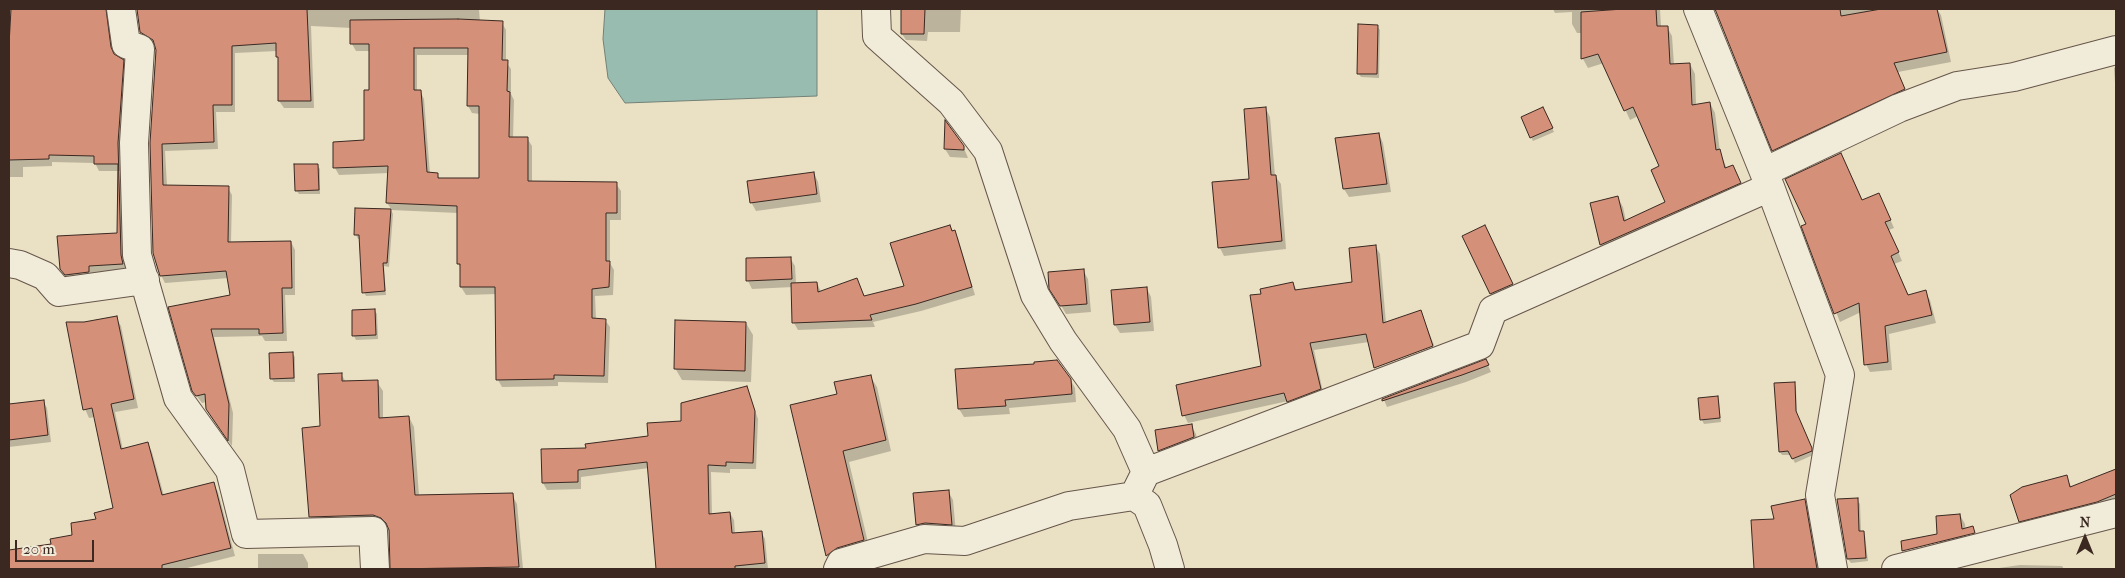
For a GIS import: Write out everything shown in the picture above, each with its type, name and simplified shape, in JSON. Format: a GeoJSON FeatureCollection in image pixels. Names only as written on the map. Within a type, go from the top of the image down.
{"type":"FeatureCollection","features":[{"type":"Feature","properties":{"kind":"street"},"geometry":{"type":"LineString","coordinates":[[121,9],[126,44],[140,48],[134,143],[137,255],[178,398],[230,470],[246,534],[373,531],[375,569]]}},
{"type":"Feature","properties":{"kind":"street"},"geometry":{"type":"LineString","coordinates":[[876,9],[877,36],[951,102],[988,151],[1035,295],[1063,341],[1127,429],[1146,472]]}},
{"type":"Feature","properties":{"kind":"street"},"geometry":{"type":"LineString","coordinates":[[1698,9],[1767,179],[1840,375],[1820,495],[1833,569]]}},
{"type":"Feature","properties":{"kind":"street"},"geometry":{"type":"LineString","coordinates":[[1134,496],[1146,472],[1480,345],[1493,310],[1767,179],[1899,108],[1957,86],[2014,77],[2116,50]]}},
{"type":"Feature","properties":{"kind":"street"},"geometry":{"type":"LineString","coordinates":[[9,263],[20,265],[45,276],[59,292],[145,280]]}},
{"type":"Feature","properties":{"kind":"street"},"geometry":{"type":"LineString","coordinates":[[838,569],[841,563],[924,539],[965,542],[1069,506],[1134,496],[1147,505],[1164,545],[1170,569]]}},
{"type":"Feature","properties":{"kind":"street"},"geometry":{"type":"LineString","coordinates":[[1896,569],[2116,513]]}},
{"type":"Feature","properties":{"kind":"water"},"geometry":{"type":"Polygon","coordinates":[[[605,9],[817,9],[817,96],[625,103],[608,78],[603,39],[605,9]]]}},
{"type":"Feature","properties":{"kind":"building"},"geometry":{"type":"Polygon","coordinates":[[[11,9],[106,9],[111,47],[114,54],[124,60],[118,143],[121,255],[123,264],[89,266],[89,272],[65,275],[60,269],[57,236],[117,233],[118,164],[94,164],[94,156],[49,155],[49,159],[9,160],[9,45],[11,9]]]}},
{"type":"Feature","properties":{"kind":"building"},"geometry":{"type":"Polygon","coordinates":[[[137,9],[307,9],[311,101],[278,101],[278,57],[276,57],[276,43],[232,46],[232,105],[213,105],[214,142],[162,144],[163,185],[229,186],[228,242],[291,241],[292,288],[282,288],[283,333],[259,334],[259,329],[211,329],[229,404],[228,441],[206,409],[205,394],[196,396],[192,391],[168,307],[230,295],[226,271],[160,276],[153,253],[150,143],[156,50],[153,40],[140,32],[137,9]]]}},
{"type":"Feature","properties":{"kind":"building"},"geometry":{"type":"Polygon","coordinates":[[[901,9],[925,9],[924,34],[901,34],[901,9]]]}},
{"type":"Feature","properties":{"kind":"building"},"geometry":{"type":"Polygon","coordinates":[[[1656,9],[1657,26],[1668,26],[1670,64],[1690,63],[1692,105],[1710,102],[1716,150],[1720,149],[1725,168],[1733,165],[1741,183],[1600,245],[1590,203],[1618,196],[1624,221],[1665,202],[1651,170],[1659,166],[1633,107],[1624,111],[1598,54],[1581,59],[1581,12],[1656,9]]]}},
{"type":"Feature","properties":{"kind":"building"},"geometry":{"type":"Polygon","coordinates":[[[1715,9],[1840,9],[1841,16],[1881,9],[1937,9],[1947,52],[1894,63],[1905,89],[1772,151],[1715,9]]]}},
{"type":"Feature","properties":{"kind":"building"},"geometry":{"type":"Polygon","coordinates":[[[458,19],[503,21],[502,60],[508,60],[507,91],[510,92],[509,137],[528,137],[528,181],[617,182],[617,213],[606,213],[606,261],[610,261],[609,287],[592,289],[592,318],[606,319],[604,376],[554,375],[554,379],[496,380],[495,287],[460,287],[460,264],[457,264],[457,206],[386,203],[388,166],[333,168],[333,142],[364,140],[364,90],[369,90],[369,44],[350,44],[350,20],[458,19]],[[414,48],[414,90],[421,90],[427,172],[438,173],[438,178],[479,178],[479,106],[467,106],[468,48],[414,48]]]}},
{"type":"Feature","properties":{"kind":"building"},"geometry":{"type":"Polygon","coordinates":[[[1358,24],[1378,25],[1377,74],[1357,74],[1358,24]]]}},
{"type":"Feature","properties":{"kind":"building"},"geometry":{"type":"Polygon","coordinates":[[[1266,107],[1271,175],[1276,175],[1282,241],[1218,248],[1212,182],[1249,179],[1244,109],[1266,107]]]}},
{"type":"Feature","properties":{"kind":"building"},"geometry":{"type":"Polygon","coordinates":[[[1543,107],[1553,128],[1530,138],[1521,117],[1543,107]]]}},
{"type":"Feature","properties":{"kind":"building"},"geometry":{"type":"Polygon","coordinates":[[[945,120],[964,146],[964,150],[944,149],[945,120]]]}},
{"type":"Feature","properties":{"kind":"building"},"geometry":{"type":"Polygon","coordinates":[[[1379,133],[1387,184],[1343,189],[1335,138],[1379,133]]]}},
{"type":"Feature","properties":{"kind":"building"},"geometry":{"type":"Polygon","coordinates":[[[1841,153],[1862,200],[1879,193],[1891,220],[1885,222],[1899,252],[1891,256],[1908,295],[1926,290],[1932,315],[1885,326],[1888,362],[1864,365],[1859,303],[1834,314],[1801,226],[1806,224],[1785,179],[1841,153]]]}},
{"type":"Feature","properties":{"kind":"building"},"geometry":{"type":"Polygon","coordinates":[[[294,164],[318,164],[319,190],[295,191],[294,164]]]}},
{"type":"Feature","properties":{"kind":"building"},"geometry":{"type":"Polygon","coordinates":[[[814,172],[817,194],[750,203],[747,181],[814,172]]]}},
{"type":"Feature","properties":{"kind":"building"},"geometry":{"type":"Polygon","coordinates":[[[355,208],[391,209],[387,263],[383,263],[385,291],[362,293],[359,235],[354,235],[355,208]]]}},
{"type":"Feature","properties":{"kind":"building"},"geometry":{"type":"Polygon","coordinates":[[[950,225],[952,231],[955,230],[972,287],[916,304],[870,315],[872,320],[792,323],[791,283],[817,282],[818,292],[857,278],[864,296],[904,286],[890,243],[950,225]]]}},
{"type":"Feature","properties":{"kind":"building"},"geometry":{"type":"Polygon","coordinates":[[[1485,225],[1513,284],[1490,294],[1462,236],[1485,225]]]}},
{"type":"Feature","properties":{"kind":"building"},"geometry":{"type":"Polygon","coordinates":[[[1376,245],[1383,323],[1421,310],[1433,346],[1374,368],[1366,334],[1310,343],[1321,389],[1287,402],[1284,393],[1182,416],[1176,385],[1261,366],[1250,295],[1261,294],[1260,289],[1293,282],[1295,290],[1352,282],[1349,248],[1376,245]]]}},
{"type":"Feature","properties":{"kind":"building"},"geometry":{"type":"Polygon","coordinates":[[[791,257],[792,279],[746,281],[746,258],[791,257]]]}},
{"type":"Feature","properties":{"kind":"building"},"geometry":{"type":"Polygon","coordinates":[[[1084,269],[1087,304],[1060,306],[1049,289],[1048,272],[1084,269]]]}},
{"type":"Feature","properties":{"kind":"building"},"geometry":{"type":"Polygon","coordinates":[[[1147,287],[1150,322],[1114,325],[1111,290],[1147,287]]]}},
{"type":"Feature","properties":{"kind":"building"},"geometry":{"type":"Polygon","coordinates":[[[375,309],[376,335],[352,336],[352,310],[375,309]]]}},
{"type":"Feature","properties":{"kind":"building"},"geometry":{"type":"Polygon","coordinates":[[[117,316],[134,399],[111,404],[121,449],[148,442],[162,495],[214,482],[231,548],[162,565],[162,569],[9,569],[9,550],[51,544],[50,539],[72,535],[71,523],[96,519],[94,513],[113,508],[92,408],[83,410],[66,322],[84,322],[117,316]]]}},
{"type":"Feature","properties":{"kind":"building"},"geometry":{"type":"Polygon","coordinates":[[[675,320],[746,322],[745,371],[674,369],[675,320]]]}},
{"type":"Feature","properties":{"kind":"building"},"geometry":{"type":"Polygon","coordinates":[[[293,352],[294,378],[270,379],[269,353],[293,352]]]}},
{"type":"Feature","properties":{"kind":"building"},"geometry":{"type":"Polygon","coordinates":[[[1486,359],[1489,365],[1382,401],[1382,399],[1486,359]]]}},
{"type":"Feature","properties":{"kind":"building"},"geometry":{"type":"Polygon","coordinates":[[[1057,360],[1071,379],[1072,394],[1005,400],[1006,406],[958,409],[955,369],[1034,364],[1034,362],[1057,360]]]}},
{"type":"Feature","properties":{"kind":"building"},"geometry":{"type":"Polygon","coordinates":[[[342,373],[342,381],[378,380],[379,418],[409,416],[415,495],[513,493],[519,567],[390,569],[389,530],[381,518],[373,515],[309,517],[302,428],[320,426],[318,374],[342,373]]]}},
{"type":"Feature","properties":{"kind":"building"},"geometry":{"type":"Polygon","coordinates":[[[871,375],[886,440],[843,451],[864,540],[837,548],[826,556],[790,405],[837,394],[834,382],[871,375]]]}},
{"type":"Feature","properties":{"kind":"building"},"geometry":{"type":"Polygon","coordinates":[[[1795,382],[1796,411],[1812,451],[1792,459],[1788,451],[1779,452],[1774,383],[1795,382]]]}},
{"type":"Feature","properties":{"kind":"building"},"geometry":{"type":"Polygon","coordinates":[[[747,386],[755,411],[753,463],[726,462],[726,466],[708,465],[709,514],[730,512],[732,533],[762,531],[765,563],[735,566],[735,569],[656,569],[647,462],[578,470],[578,482],[542,483],[541,449],[586,448],[585,444],[648,436],[647,423],[681,421],[681,403],[747,386]]]}},
{"type":"Feature","properties":{"kind":"building"},"geometry":{"type":"Polygon","coordinates":[[[1718,396],[1720,418],[1700,420],[1698,398],[1718,396]]]}},
{"type":"Feature","properties":{"kind":"building"},"geometry":{"type":"Polygon","coordinates":[[[44,400],[48,435],[9,440],[9,404],[44,400]]]}},
{"type":"Feature","properties":{"kind":"building"},"geometry":{"type":"Polygon","coordinates":[[[1192,424],[1194,437],[1158,451],[1155,430],[1192,424]]]}},
{"type":"Feature","properties":{"kind":"building"},"geometry":{"type":"Polygon","coordinates":[[[2116,469],[2116,494],[2097,502],[2019,522],[2010,495],[2022,487],[2067,475],[2070,487],[2116,469]]]}},
{"type":"Feature","properties":{"kind":"building"},"geometry":{"type":"Polygon","coordinates":[[[949,490],[952,525],[925,523],[916,525],[913,493],[949,490]]]}},
{"type":"Feature","properties":{"kind":"building"},"geometry":{"type":"Polygon","coordinates":[[[1858,498],[1859,531],[1864,531],[1866,558],[1847,559],[1837,499],[1858,498]]]}},
{"type":"Feature","properties":{"kind":"building"},"geometry":{"type":"Polygon","coordinates":[[[1805,499],[1817,569],[1754,569],[1751,520],[1774,519],[1771,506],[1805,499]]]}},
{"type":"Feature","properties":{"kind":"building"},"geometry":{"type":"Polygon","coordinates":[[[1960,514],[1962,529],[1973,526],[1975,533],[1902,551],[1901,541],[1937,534],[1936,516],[1960,514]]]}}]}
